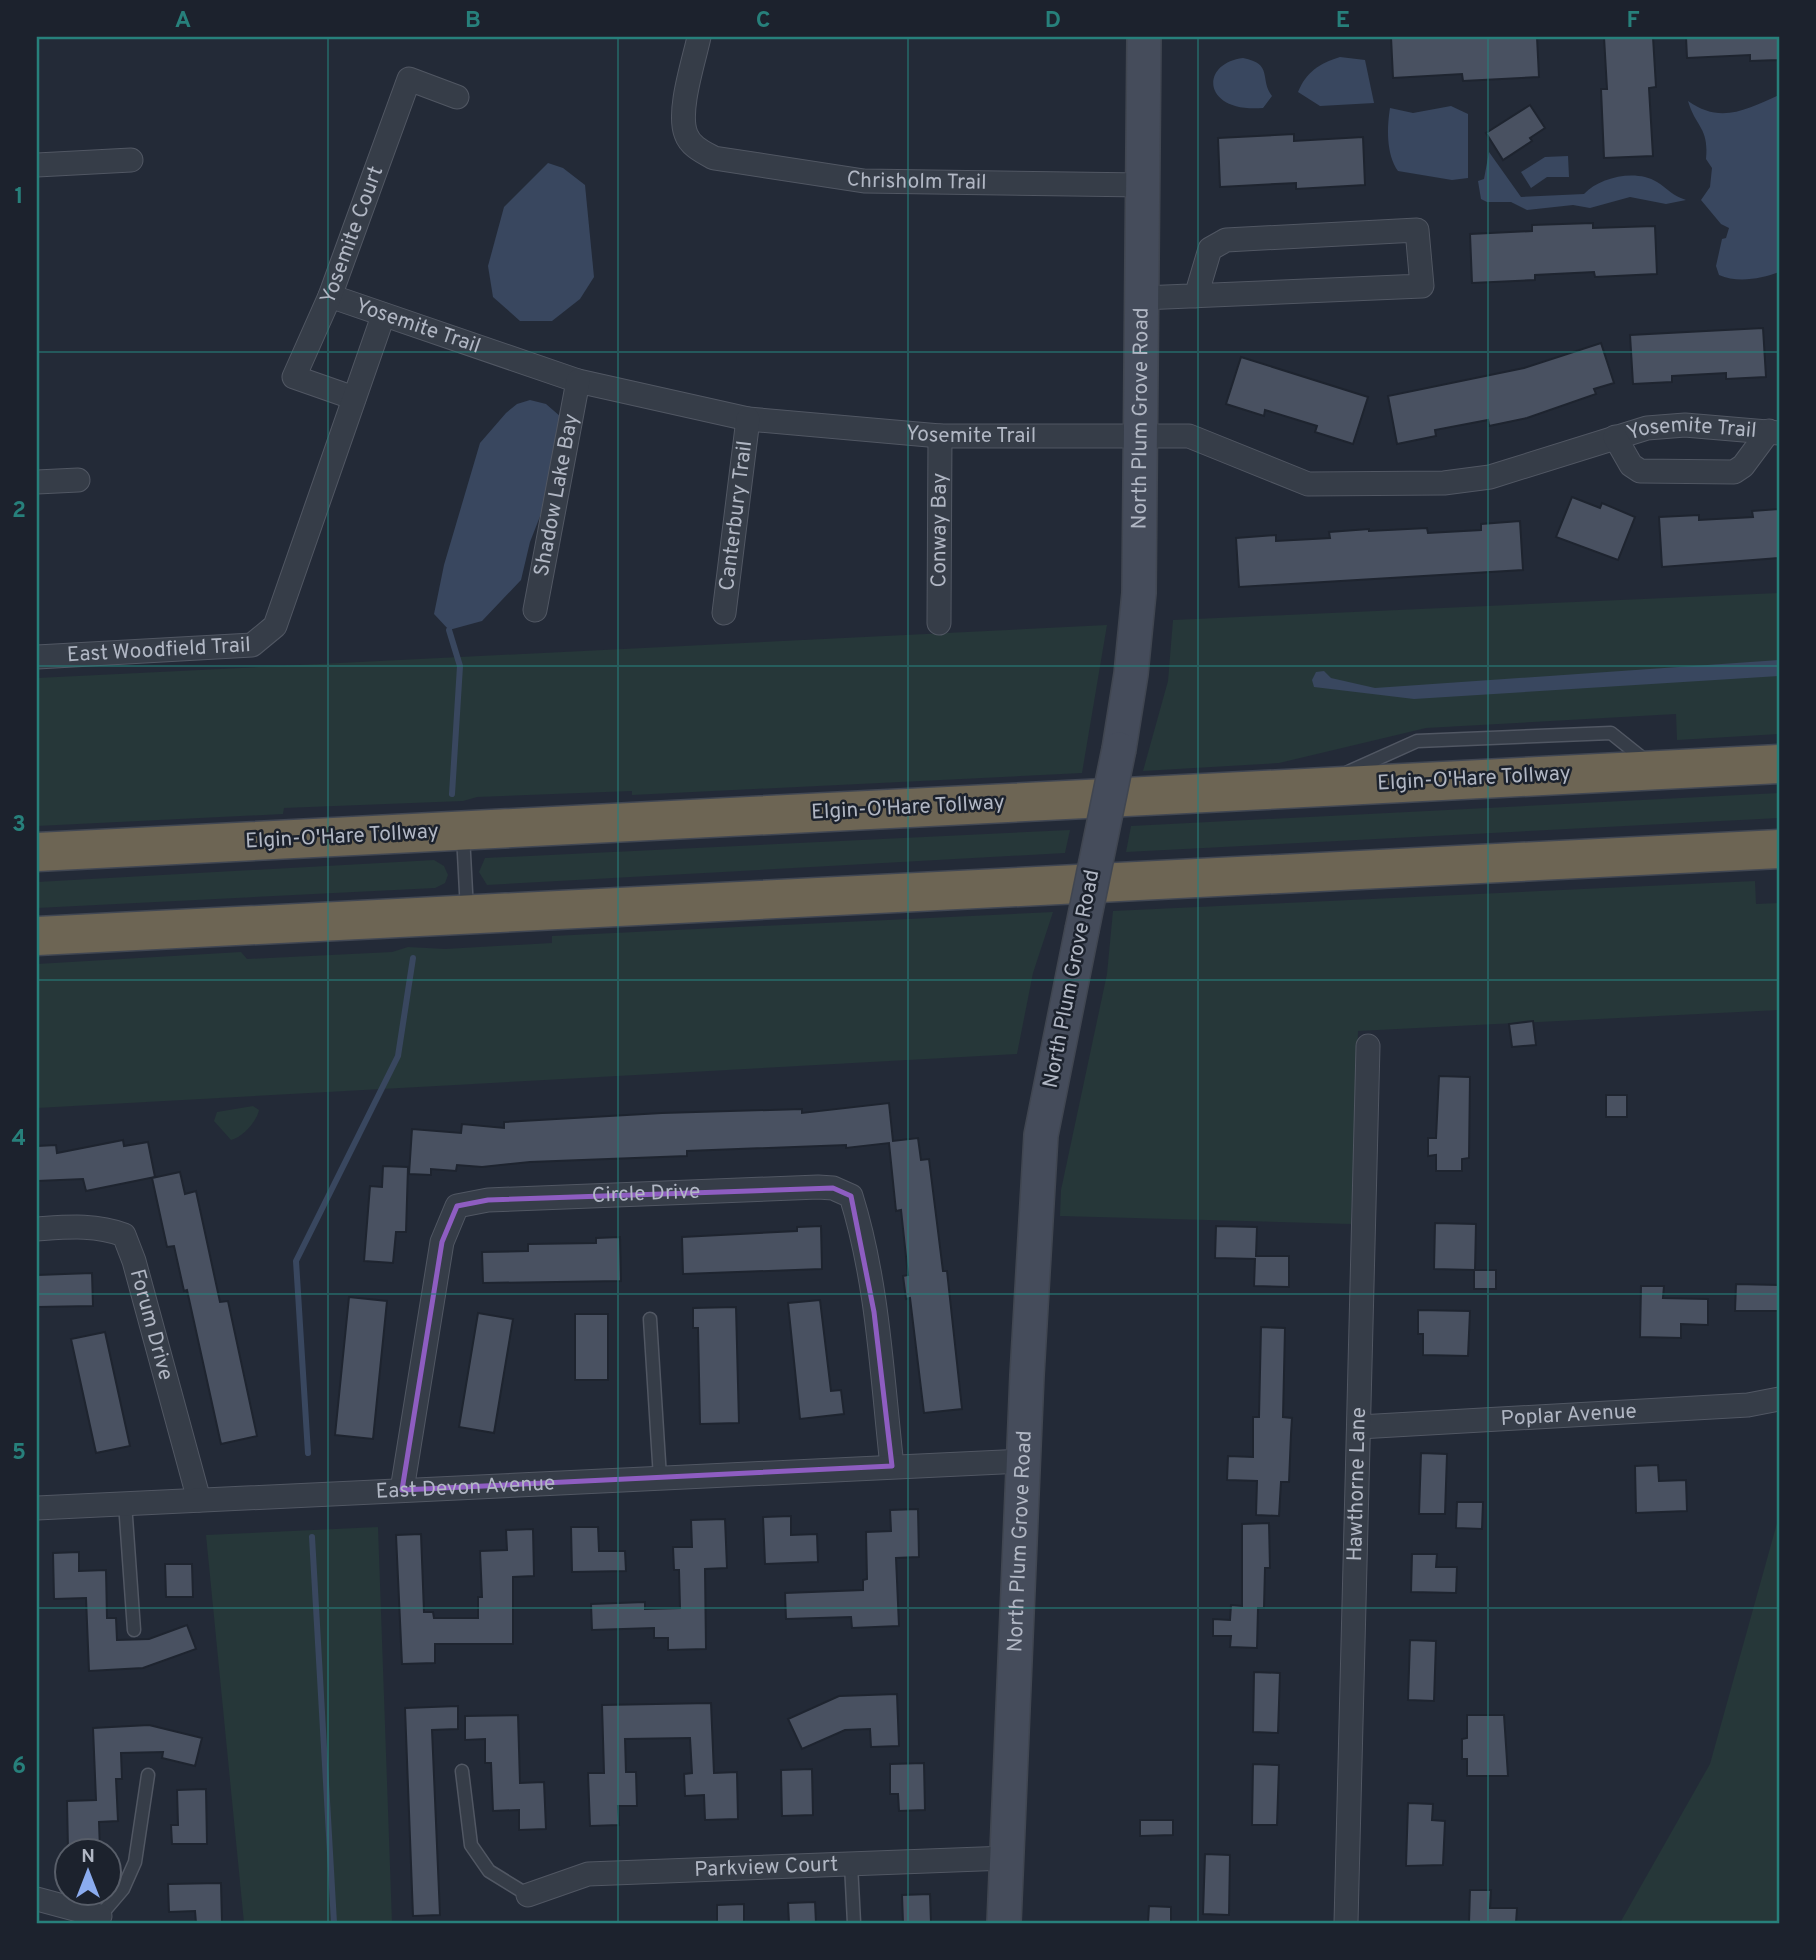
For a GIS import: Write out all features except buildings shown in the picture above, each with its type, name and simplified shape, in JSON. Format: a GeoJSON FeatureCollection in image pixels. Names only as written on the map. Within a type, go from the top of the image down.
{"type":"FeatureCollection","features":[{"type":"Feature","properties":{"kind":"highway","name":"Elgin-O'Hare Tollway"},"geometry":{"type":"LineString","coordinates":[[37,852],[1779,764]]}},
{"type":"Feature","properties":{"kind":"highway"},"geometry":{"type":"LineString","coordinates":[[37,936],[1779,849]]}},
{"type":"Feature","properties":{"kind":"street","name":"Chrisholm Trail"},"geometry":{"type":"LineString","coordinates":[[699,37],[684,113],[685,134],[694,146],[714,158],[864,181],[1143,185]]}},
{"type":"Feature","properties":{"kind":"street","name":"North Plum Grove Road"},"geometry":{"type":"LineString","coordinates":[[1004,1923],[1023,1461],[1041,1135],[1119,749],[1131,674],[1139,593],[1144,37]]}},
{"type":"Feature","properties":{"kind":"street","name":"Yosemite Court"},"geometry":{"type":"LineString","coordinates":[[354,398],[294,377],[330,296],[409,79],[457,97]]}},
{"type":"Feature","properties":{"kind":"street"},"geometry":{"type":"LineString","coordinates":[[37,165],[131,160]]}},
{"type":"Feature","properties":{"kind":"street"},"geometry":{"type":"LineString","coordinates":[[1142,298],[1196,296],[1422,286],[1417,230],[1226,240],[1210,249],[1196,296]]}},
{"type":"Feature","properties":{"kind":"street","name":"Yosemite Trail"},"geometry":{"type":"LineString","coordinates":[[330,296],[578,381],[748,419],[940,436],[1189,436],[1308,484],[1379,486],[1444,483],[1490,477],[1647,428],[1685,425],[1774,432]]}},
{"type":"Feature","properties":{"kind":"street"},"geometry":{"type":"LineString","coordinates":[[354,398],[383,316]]}},
{"type":"Feature","properties":{"kind":"street","name":"Shadow Lake Bay"},"geometry":{"type":"LineString","coordinates":[[535,610],[578,381]]}},
{"type":"Feature","properties":{"kind":"street","name":"East Woodfield Trail"},"geometry":{"type":"LineString","coordinates":[[37,657],[252,645],[275,626],[354,398]]}},
{"type":"Feature","properties":{"kind":"street","name":"Canterbury Trail"},"geometry":{"type":"LineString","coordinates":[[724,612],[748,419]]}},
{"type":"Feature","properties":{"kind":"street","name":"Yosemite Trail"},"geometry":{"type":"LineString","coordinates":[[1615,437],[1631,465],[1640,471],[1734,471],[1743,466],[1774,432]]}},
{"type":"Feature","properties":{"kind":"street","name":"Conway Bay"},"geometry":{"type":"LineString","coordinates":[[939,623],[940,436]]}},
{"type":"Feature","properties":{"kind":"street"},"geometry":{"type":"LineString","coordinates":[[37,482],[78,480]]}},
{"type":"Feature","properties":{"kind":"street","name":"Hawthorne Lane"},"geometry":{"type":"LineString","coordinates":[[1346,1923],[1368,1046]]}},
{"type":"Feature","properties":{"kind":"street","name":"Circle Drive"},"geometry":{"type":"LineString","coordinates":[[402,1490],[442,1242],[457,1206],[488,1200],[818,1187],[833,1188],[851,1196],[860,1226],[874,1312],[892,1466]]}},
{"type":"Feature","properties":{"kind":"street","name":"Forum Drive"},"geometry":{"type":"LineString","coordinates":[[37,1228],[87,1226],[124,1235],[134,1261],[199,1500]]}},
{"type":"Feature","properties":{"kind":"street","name":"Poplar Avenue"},"geometry":{"type":"LineString","coordinates":[[1359,1427],[1748,1405],[1779,1399]]}},
{"type":"Feature","properties":{"kind":"street","name":"East Devon Avenue"},"geometry":{"type":"LineString","coordinates":[[37,1508],[1023,1461]]}},
{"type":"Feature","properties":{"kind":"street","name":"Parkview Court"},"geometry":{"type":"LineString","coordinates":[[528,1895],[588,1874],[1007,1858]]}},
{"type":"Feature","properties":{"kind":"street"},"geometry":{"type":"LineString","coordinates":[[37,1899],[101,1919]]}},
{"type":"Feature","properties":{"kind":"lane"},"geometry":{"type":"LineString","coordinates":[[463,831],[467,914]]}},
{"type":"Feature","properties":{"kind":"lane"},"geometry":{"type":"LineString","coordinates":[[650,1319],[660,1478]]}},
{"type":"Feature","properties":{"kind":"lane"},"geometry":{"type":"LineString","coordinates":[[124,1503],[135,1630]]}},
{"type":"Feature","properties":{"kind":"lane"},"geometry":{"type":"LineString","coordinates":[[462,1771],[471,1846],[489,1871],[528,1895]]}},
{"type":"Feature","properties":{"kind":"lane"},"geometry":{"type":"LineString","coordinates":[[101,1919],[123,1889],[135,1862],[148,1775]]}},
{"type":"Feature","properties":{"kind":"lane"},"geometry":{"type":"LineString","coordinates":[[850,1864],[854,1923]]}},
{"type":"Feature","properties":{"kind":"highlighted area"},"geometry":{"type":"Polygon","coordinates":[[[833,1188],[851,1196],[874,1312],[892,1466],[402,1490],[442,1242],[457,1206],[488,1200],[833,1188]]]}},
{"type":"Feature","properties":{"kind":"shaded area"},"geometry":{"type":"Polygon","coordinates":[[[1779,593],[1779,734],[1677,740],[1676,714],[1426,728],[1279,763],[1143,771],[1168,681],[1173,620],[1779,593]]]}},
{"type":"Feature","properties":{"kind":"shaded area"},"geometry":{"type":"Polygon","coordinates":[[[1107,625],[1082,773],[632,795],[632,791],[477,797],[463,801],[284,808],[283,814],[37,826],[37,678],[1107,625]]]}},
{"type":"Feature","properties":{"kind":"shaded area"},"geometry":{"type":"Polygon","coordinates":[[[1779,793],[1779,818],[1126,852],[1131,826],[1779,793]]]}},
{"type":"Feature","properties":{"kind":"shaded area"},"geometry":{"type":"Polygon","coordinates":[[[1070,830],[1065,853],[487,885],[479,872],[485,858],[1070,830]]]}},
{"type":"Feature","properties":{"kind":"shaded area"},"geometry":{"type":"Polygon","coordinates":[[[434,860],[444,866],[448,875],[445,883],[435,888],[37,908],[37,882],[434,860]]]}},
{"type":"Feature","properties":{"kind":"shaded area"},"geometry":{"type":"Polygon","coordinates":[[[1755,881],[1756,904],[1779,903],[1779,1010],[1358,1031],[1351,1224],[1060,1216],[1061,1190],[1107,974],[1113,911],[1755,881]]]}},
{"type":"Feature","properties":{"kind":"shaded area"},"geometry":{"type":"Polygon","coordinates":[[[1053,912],[1033,973],[1017,1054],[37,1108],[37,964],[241,952],[247,959],[392,952],[408,947],[445,949],[552,943],[552,936],[1053,912]]]}},
{"type":"Feature","properties":{"kind":"shaded area"},"geometry":{"type":"Polygon","coordinates":[[[253,1106],[259,1110],[255,1119],[245,1132],[231,1140],[214,1121],[217,1112],[253,1106]]]}},
{"type":"Feature","properties":{"kind":"shaded area"},"geometry":{"type":"Polygon","coordinates":[[[1779,1516],[1779,1923],[1620,1923],[1710,1764],[1779,1516]]]}},
{"type":"Feature","properties":{"kind":"shaded area"},"geometry":{"type":"Polygon","coordinates":[[[378,1527],[392,1923],[244,1923],[206,1535],[378,1527]]]}},
{"type":"Feature","properties":{"kind":"water"},"geometry":{"type":"Polygon","coordinates":[[[1340,57],[1365,60],[1374,103],[1320,106],[1298,92],[1315,69],[1340,57]]]}},
{"type":"Feature","properties":{"kind":"water"},"geometry":{"type":"Polygon","coordinates":[[[1243,58],[1259,64],[1264,73],[1272,96],[1263,108],[1228,103],[1218,96],[1214,87],[1214,77],[1219,69],[1229,62],[1243,58]]]}},
{"type":"Feature","properties":{"kind":"water"},"geometry":{"type":"Polygon","coordinates":[[[1779,95],[1779,272],[1749,279],[1733,279],[1719,275],[1716,266],[1722,239],[1726,238],[1729,228],[1721,224],[1701,200],[1710,187],[1712,168],[1706,159],[1704,134],[1688,101],[1711,112],[1722,113],[1744,110],[1779,95]]]}},
{"type":"Feature","properties":{"kind":"water"},"geometry":{"type":"Polygon","coordinates":[[[1451,106],[1468,114],[1468,178],[1452,180],[1398,171],[1389,149],[1390,108],[1413,113],[1451,106]]]}},
{"type":"Feature","properties":{"kind":"water"},"geometry":{"type":"Polygon","coordinates":[[[1489,152],[1521,197],[1584,194],[1609,179],[1639,176],[1657,182],[1686,200],[1666,204],[1630,197],[1590,208],[1573,205],[1527,210],[1511,202],[1487,202],[1481,199],[1478,181],[1484,179],[1489,152]]]}},
{"type":"Feature","properties":{"kind":"water"},"geometry":{"type":"Polygon","coordinates":[[[1568,156],[1569,177],[1547,177],[1531,188],[1521,172],[1545,157],[1568,156]]]}},
{"type":"Feature","properties":{"kind":"water"},"geometry":{"type":"Polygon","coordinates":[[[548,163],[563,168],[585,185],[594,277],[580,299],[552,321],[520,321],[493,297],[488,266],[504,207],[548,163]]]}},
{"type":"Feature","properties":{"kind":"water"},"geometry":{"type":"Polygon","coordinates":[[[530,400],[546,404],[561,417],[560,465],[530,542],[521,580],[482,621],[449,630],[434,614],[444,565],[480,443],[506,413],[517,404],[530,400]]]}},
{"type":"Feature","properties":{"kind":"water"},"geometry":{"type":"Polygon","coordinates":[[[1779,660],[1779,676],[1414,699],[1314,687],[1312,680],[1316,672],[1324,671],[1331,678],[1375,688],[1779,660]]]}},
{"type":"Feature","properties":{"kind":"waterway"},"geometry":{"type":"LineString","coordinates":[[449,630],[460,666],[452,794]]}},
{"type":"Feature","properties":{"kind":"waterway"},"geometry":{"type":"LineString","coordinates":[[308,1453],[296,1261],[398,1056],[413,958]]}},
{"type":"Feature","properties":{"kind":"waterway"},"geometry":{"type":"LineString","coordinates":[[312,1537],[334,1923]]}}]}
